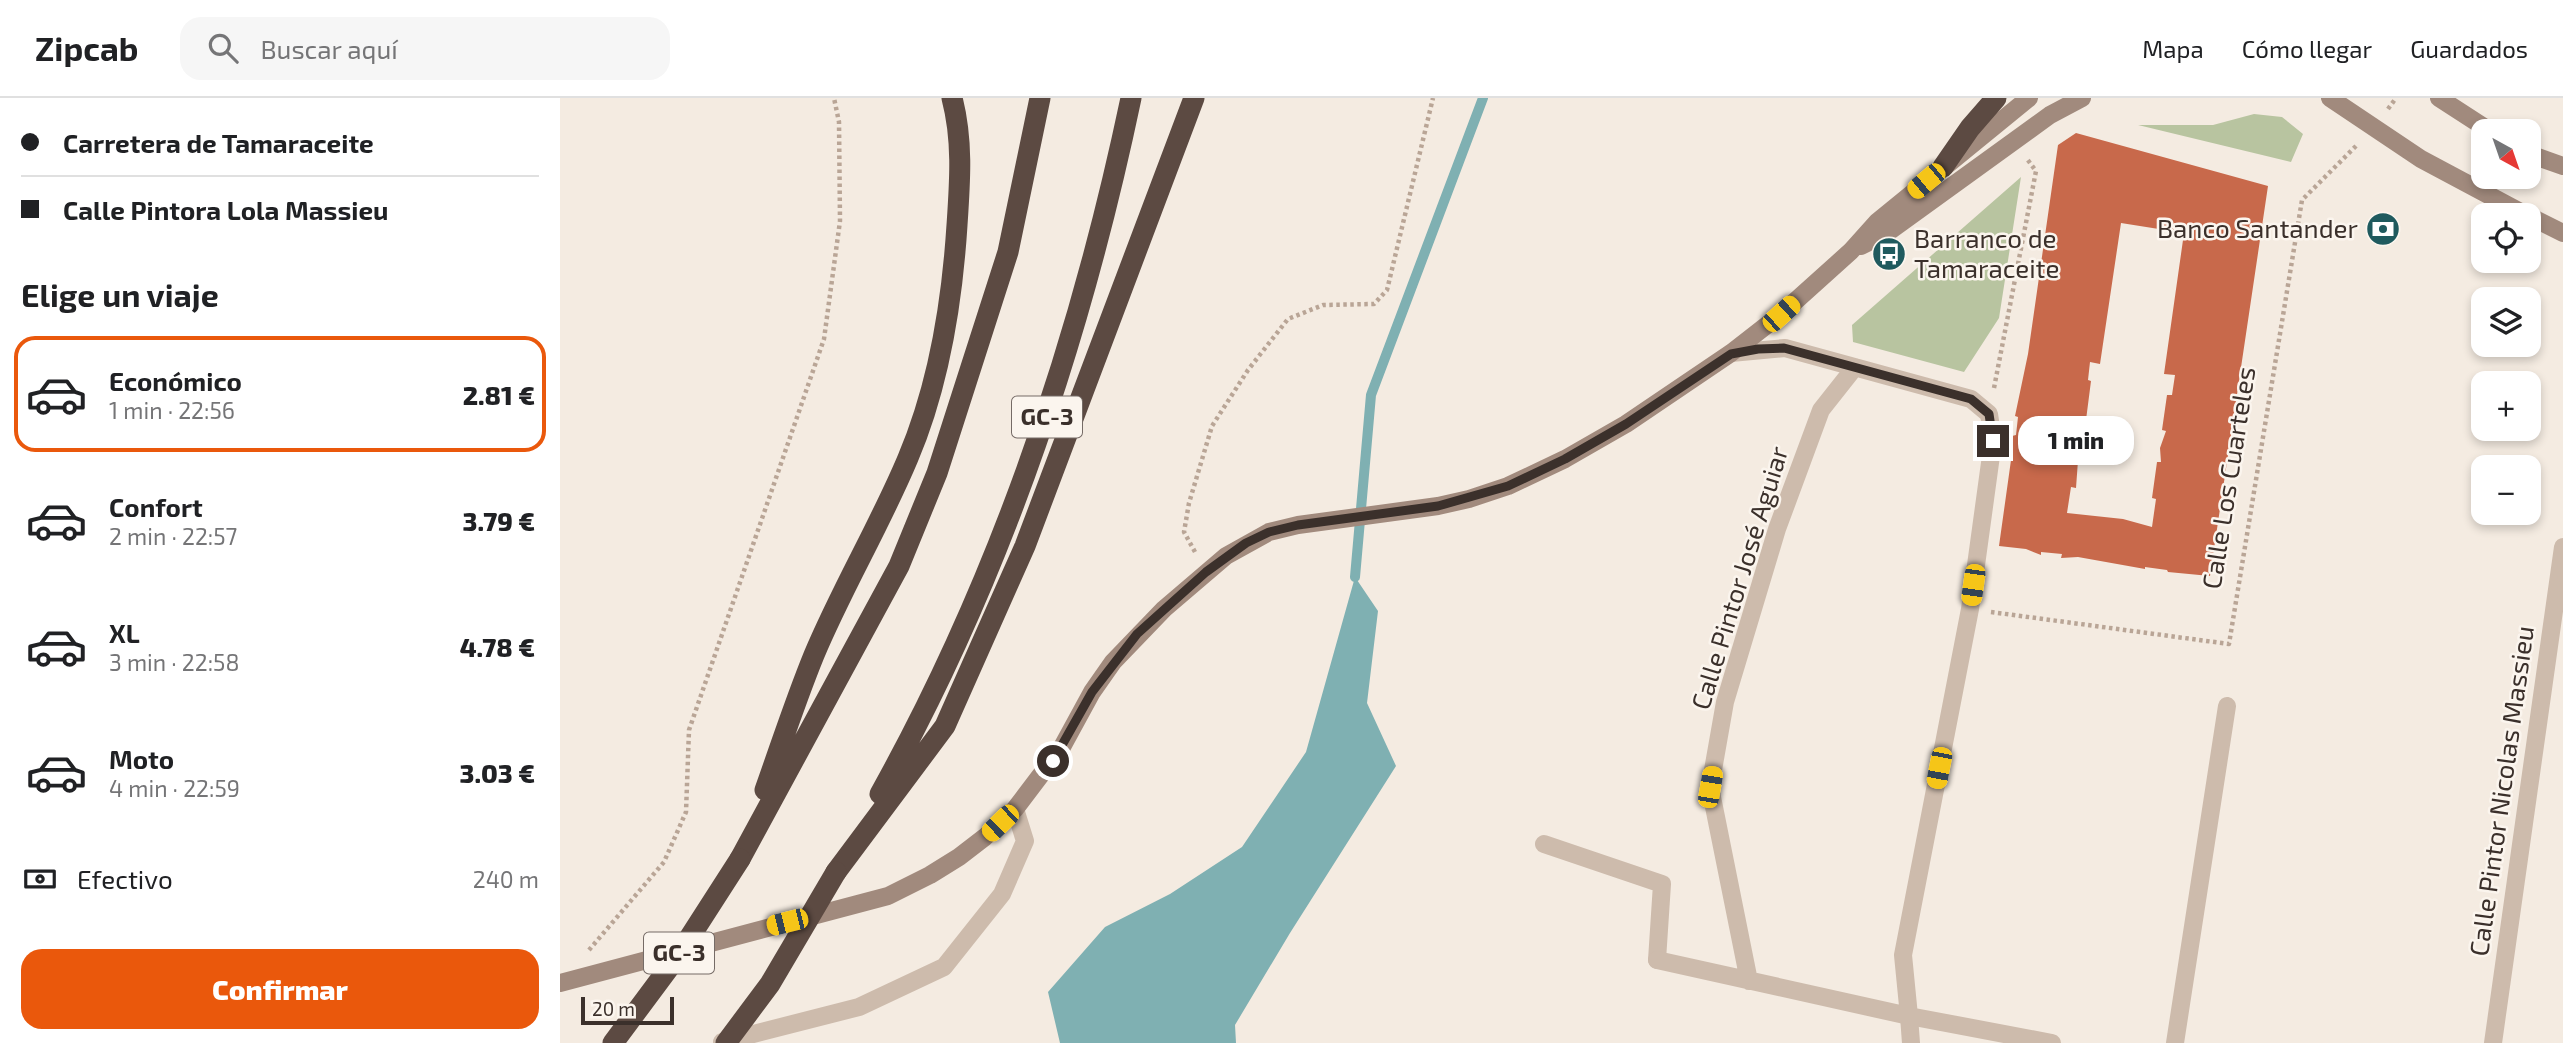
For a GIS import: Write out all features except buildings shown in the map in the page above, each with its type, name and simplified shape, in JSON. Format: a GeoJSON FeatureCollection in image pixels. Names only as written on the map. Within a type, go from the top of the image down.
{"type":"FeatureCollection","features":[{"type":"Feature","properties":{"kind":"highway"},"geometry":{"type":"LineString","coordinates":[[740,859],[814,654],[908,458],[930,397],[944,333],[956,247],[961,167],[959,125],[952,98]]}},
{"type":"Feature","properties":{"kind":"highway","name":"GC-3"},"geometry":{"type":"LineString","coordinates":[[613,1043],[677,957],[740,859],[899,566],[937,473],[1008,252],[1040,98]]}},
{"type":"Feature","properties":{"kind":"highway","name":"GC-3"},"geometry":{"type":"LineString","coordinates":[[726,1043],[770,984],[921,721],[987,571],[1048,415],[1093,260],[1131,98]]}},
{"type":"Feature","properties":{"kind":"highway"},"geometry":{"type":"LineString","coordinates":[[836,872],[945,726],[1025,546],[1194,98]]}},
{"type":"Feature","properties":{"kind":"highway"},"geometry":{"type":"LineString","coordinates":[[1943,167],[1970,128],[1996,98]]}},
{"type":"Feature","properties":{"kind":"main road"},"geometry":{"type":"LineString","coordinates":[[561,983],[888,896],[930,875],[985,837],[1015,809],[1062,747],[1092,692],[1113,662],[1155,617],[1206,572],[1246,543],[1269,532],[1298,525],[1438,506],[1508,486],[1565,459],[1626,424],[1731,354],[1852,251],[1877,222],[2029,98]]}},
{"type":"Feature","properties":{"kind":"main road"},"geometry":{"type":"LineString","coordinates":[[1852,251],[1887,233],[2050,115],[2082,98]]}},
{"type":"Feature","properties":{"kind":"main road"},"geometry":{"type":"LineString","coordinates":[[2330,98],[2421,159],[2504,203]]}},
{"type":"Feature","properties":{"kind":"main road"},"geometry":{"type":"LineString","coordinates":[[2439,98],[2471,119]]}},
{"type":"Feature","properties":{"kind":"main road"},"geometry":{"type":"LineString","coordinates":[[2541,158],[2563,166]]}},
{"type":"Feature","properties":{"kind":"main road"},"geometry":{"type":"LineString","coordinates":[[2541,222],[2563,233]]}},
{"type":"Feature","properties":{"kind":"street"},"geometry":{"type":"LineString","coordinates":[[1731,354],[1784,348],[1971,399],[1989,414],[1993,441],[1970,609],[1903,955],[1911,1043]]}},
{"type":"Feature","properties":{"kind":"street","name":"Calle Pintor José Aguiar"},"geometry":{"type":"LineString","coordinates":[[1749,981],[1710,787],[1712,775],[1725,702],[1777,529],[1821,410],[1855,367]]}},
{"type":"Feature","properties":{"kind":"street","name":"Calle Pintor Nicolas Massieu"},"geometry":{"type":"LineString","coordinates":[[2493,1043],[2563,547]]}},
{"type":"Feature","properties":{"kind":"street"},"geometry":{"type":"LineString","coordinates":[[2175,1043],[2227,706]]}},
{"type":"Feature","properties":{"kind":"street"},"geometry":{"type":"LineString","coordinates":[[720,1043],[859,1007],[944,967],[1002,894],[1025,841],[1015,809]]}},
{"type":"Feature","properties":{"kind":"street"},"geometry":{"type":"LineString","coordinates":[[1544,844],[1662,884],[1657,960],[1909,1016],[2052,1043]]}},
{"type":"Feature","properties":{"kind":"path"},"geometry":{"type":"LineString","coordinates":[[561,983],[664,862],[686,812],[689,730],[824,339],[840,221],[839,122],[834,98]]}},
{"type":"Feature","properties":{"kind":"path"},"geometry":{"type":"LineString","coordinates":[[1206,572],[1184,532],[1189,503],[1212,426],[1248,370],[1288,319],[1323,305],[1374,304],[1387,290],[1433,98]]}},
{"type":"Feature","properties":{"kind":"path","name":"Calle Los Cuarteles"},"geometry":{"type":"LineString","coordinates":[[1970,609],[2229,644],[2302,200],[2374,128],[2396,98]]}},
{"type":"Feature","properties":{"kind":"path"},"geometry":{"type":"LineString","coordinates":[[1989,414],[2036,171],[2014,141]]}},
{"type":"Feature","properties":{"kind":"green space"},"geometry":{"type":"Polygon","coordinates":[[[2254,114],[2282,117],[2303,134],[2291,162],[2138,125],[2213,125],[2254,114]]]}},
{"type":"Feature","properties":{"kind":"green space"},"geometry":{"type":"Polygon","coordinates":[[[2021,177],[1999,318],[1964,372],[1853,342],[1852,325],[2021,177]]]}},
{"type":"Feature","properties":{"kind":"water"},"geometry":{"type":"Polygon","coordinates":[[[1355,577],[1378,611],[1367,703],[1396,766],[1235,1025],[1236,1043],[1060,1043],[1048,992],[1105,927],[1170,894],[1242,847],[1306,752],[1355,577]]]}},
{"type":"Feature","properties":{"kind":"waterway","name":"Barranco de Tamaraceite"},"geometry":{"type":"LineString","coordinates":[[1355,577],[1371,395],[1483,98]]}},
{"type":"Feature","properties":{"kind":"place","name":"Banco Santander"},"geometry":{"type":"Point","coordinates":[2383,229]}},
{"type":"Feature","properties":{"kind":"place","name":"Barranco de Tamaraceite"},"geometry":{"type":"Point","coordinates":[1889,254]}},
{"type":"Feature","properties":{"kind":"route"},"geometry":{"type":"LineString","coordinates":[[1053,761],[1092,692],[1137,634],[1206,572],[1246,543],[1269,532],[1298,525],[1438,506],[1508,486],[1565,459],[1626,424],[1731,354],[1784,348],[1971,399],[1989,414],[1993,441]]}}]}
